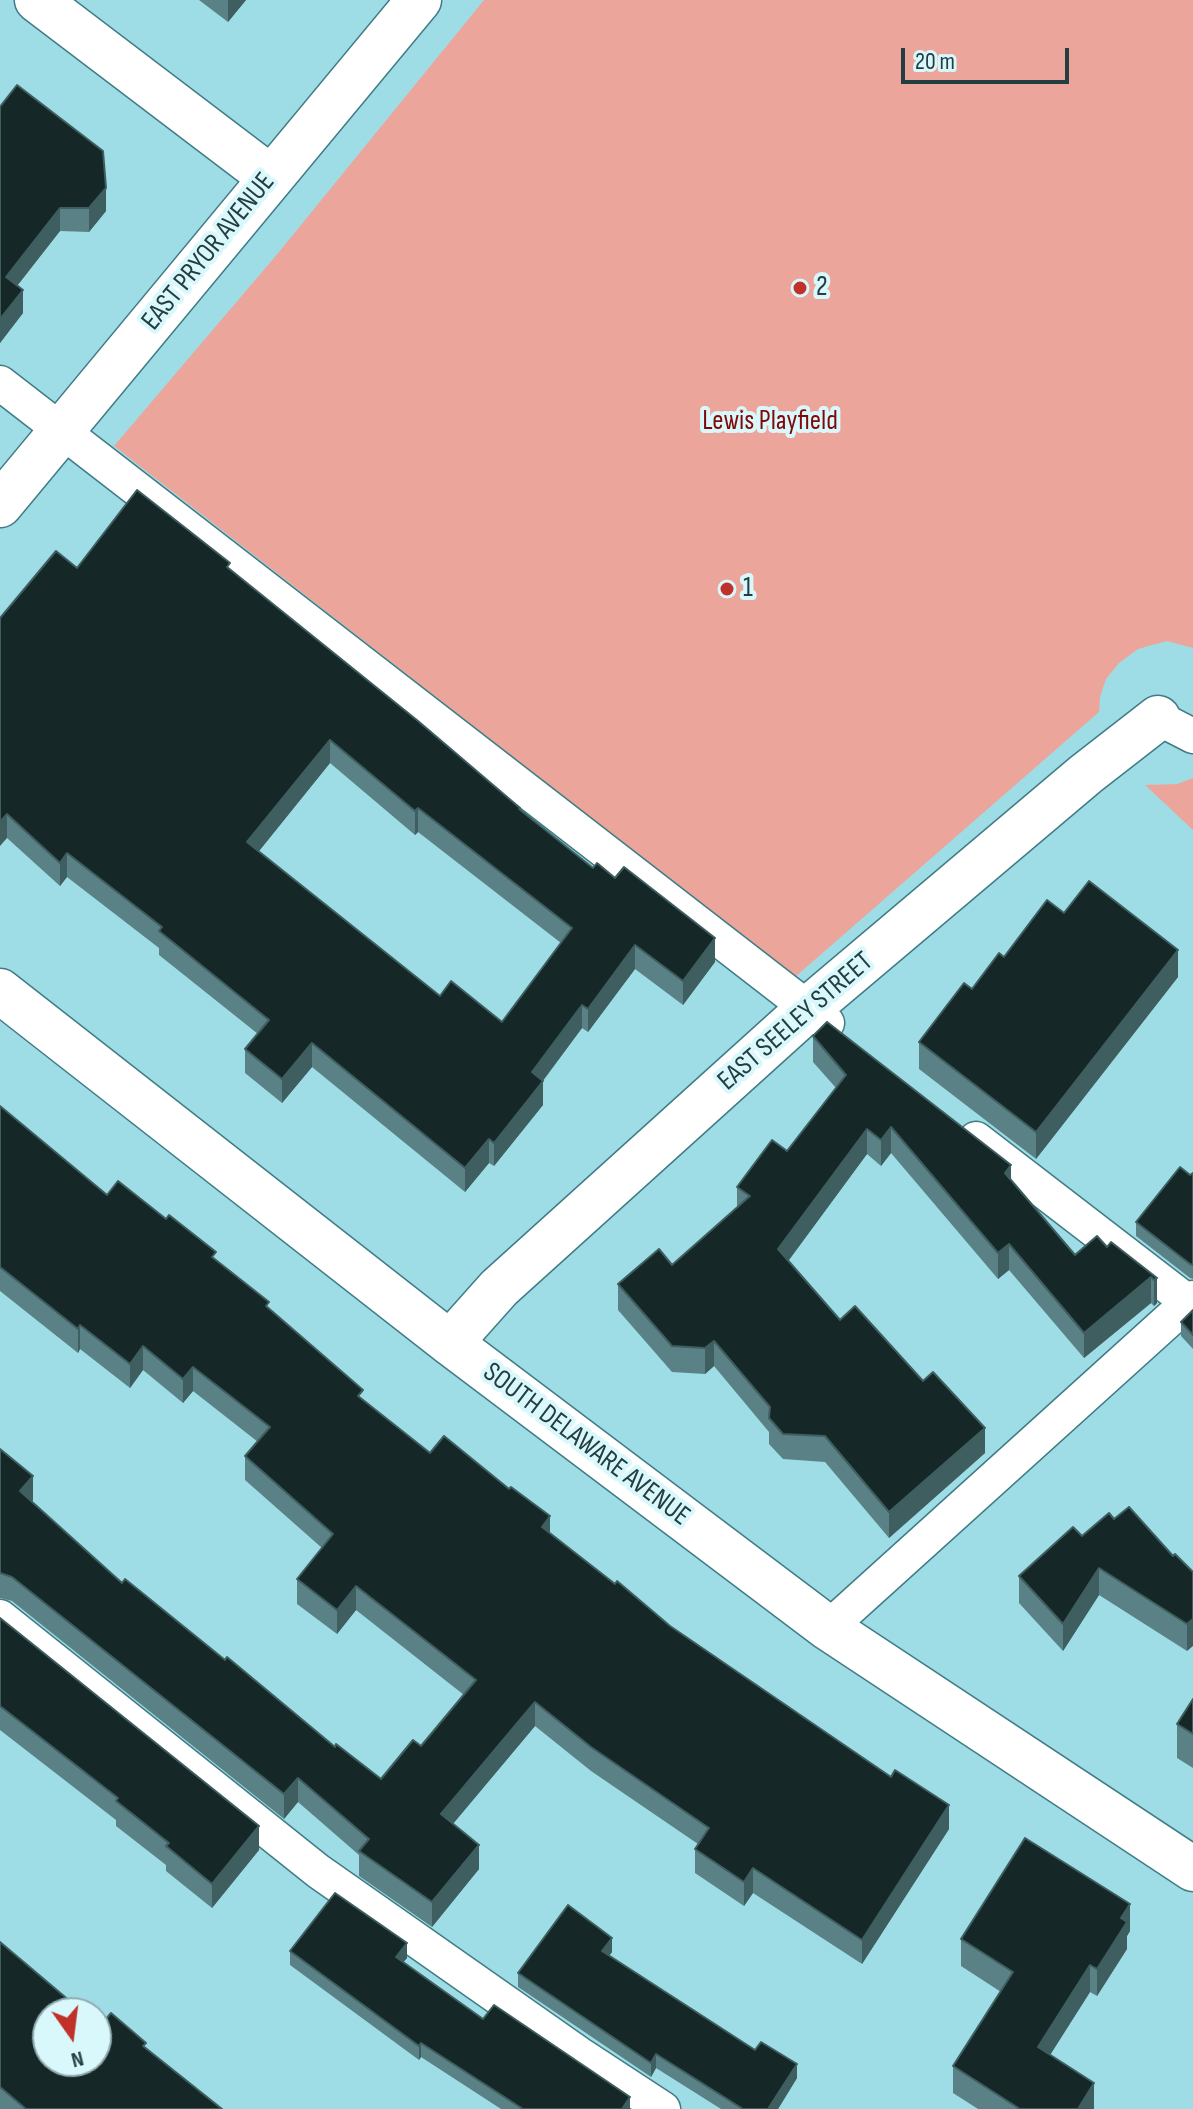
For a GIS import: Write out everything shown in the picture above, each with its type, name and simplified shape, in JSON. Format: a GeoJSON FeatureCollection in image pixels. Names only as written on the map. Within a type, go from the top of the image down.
{"type":"FeatureCollection","features":[{"type":"Feature","properties":{"kind":"street"},"geometry":{"type":"LineString","coordinates":[[37,0],[270,177]]}},
{"type":"Feature","properties":{"kind":"street","name":"EAST PRYOR AVENUE"},"geometry":{"type":"LineString","coordinates":[[0,505],[419,0]]}},
{"type":"Feature","properties":{"kind":"street","name":"EAST SEELEY STREET"},"geometry":{"type":"LineString","coordinates":[[450,1343],[499,1288],[809,1008],[1086,774],[1176,727]]}},
{"type":"Feature","properties":{"kind":"street","name":"SOUTH DELAWARE AVENUE"},"geometry":{"type":"LineString","coordinates":[[0,991],[450,1343],[828,1628],[1193,1869]]}},
{"type":"Feature","properties":{"kind":"lane"},"geometry":{"type":"LineString","coordinates":[[0,383],[854,1045]]}},
{"type":"Feature","properties":{"kind":"lane"},"geometry":{"type":"LineString","coordinates":[[828,1628],[1191,1300],[952,1121]]}},
{"type":"Feature","properties":{"kind":"lane"},"geometry":{"type":"LineString","coordinates":[[0,1617],[318,1871],[579,2054],[663,2109]]}},
{"type":"Feature","properties":{"kind":"green space","name":"Lewis Playfield"},"geometry":{"type":"Polygon","coordinates":[[[484,0],[1193,0],[1193,648],[1167,641],[1138,649],[1119,663],[1106,679],[1099,712],[795,977],[114,446],[279,252],[484,0]]]}},
{"type":"Feature","properties":{"kind":"green space"},"geometry":{"type":"Polygon","coordinates":[[[1193,778],[1193,830],[1145,785],[1177,784],[1193,778]]]}},
{"type":"Feature","properties":{"kind":"building"},"geometry":{"type":"Polygon","coordinates":[[[17,85],[103,151],[106,188],[89,208],[60,208],[6,277],[23,290],[0,319],[0,107],[17,85]]]}},
{"type":"Feature","properties":{"kind":"building"},"geometry":{"type":"Polygon","coordinates":[[[137,490],[230,563],[227,567],[593,868],[597,863],[615,878],[624,867],[715,938],[683,981],[635,945],[588,1009],[582,1005],[532,1072],[543,1081],[494,1143],[489,1139],[465,1168],[312,1043],[282,1079],[245,1049],[269,1020],[159,931],[162,927],[67,853],[60,863],[7,814],[0,822],[0,618],[56,551],[77,568],[137,490]],[[330,740],[247,842],[440,996],[451,981],[502,1022],[572,928],[418,808],[415,811],[330,740]]]}},
{"type":"Feature","properties":{"kind":"building"},"geometry":{"type":"Polygon","coordinates":[[[1089,881],[1178,950],[1036,1132],[919,1042],[964,983],[972,989],[999,953],[1004,957],[1047,900],[1064,913],[1089,881]]]}},
{"type":"Feature","properties":{"kind":"building"},"geometry":{"type":"Polygon","coordinates":[[[827,1022],[1011,1165],[1005,1173],[1075,1255],[1097,1236],[1107,1247],[1111,1242],[1157,1278],[1154,1280],[1151,1277],[1084,1333],[1009,1244],[998,1253],[891,1127],[881,1140],[867,1129],[778,1249],[840,1320],[855,1306],[923,1381],[933,1372],[985,1428],[889,1512],[825,1436],[783,1434],[769,1418],[770,1407],[714,1341],[705,1348],[672,1346],[618,1284],[659,1249],[672,1265],[750,1196],[737,1187],[772,1140],[787,1151],[846,1075],[813,1036],[827,1022]]]}},
{"type":"Feature","properties":{"kind":"building"},"geometry":{"type":"Polygon","coordinates":[[[0,1106],[107,1195],[118,1181],[166,1219],[169,1215],[216,1252],[212,1257],[269,1302],[266,1306],[363,1390],[358,1396],[430,1453],[444,1436],[509,1489],[511,1487],[550,1516],[542,1527],[615,1584],[617,1581],[670,1626],[891,1777],[895,1770],[949,1805],[862,1940],[753,1868],[744,1882],[695,1849],[709,1828],[591,1747],[535,1702],[441,1814],[479,1845],[432,1902],[359,1851],[369,1839],[298,1778],[284,1794],[12,1577],[0,1573],[0,1449],[33,1476],[20,1491],[122,1583],[125,1579],[225,1660],[227,1657],[335,1747],[336,1744],[381,1779],[413,1740],[421,1746],[476,1680],[356,1586],[337,1610],[297,1579],[333,1534],[245,1456],[270,1427],[193,1367],[183,1379],[143,1346],[130,1364],[80,1325],[78,1329],[0,1267],[0,1106]]]}},
{"type":"Feature","properties":{"kind":"building"},"geometry":{"type":"Polygon","coordinates":[[[1180,1167],[1190,1175],[1193,1173],[1193,1265],[1136,1222],[1180,1167]]]}},
{"type":"Feature","properties":{"kind":"building"},"geometry":{"type":"Polygon","coordinates":[[[1193,1310],[1193,1335],[1181,1322],[1193,1310]]]}},
{"type":"Feature","properties":{"kind":"building"},"geometry":{"type":"Polygon","coordinates":[[[1129,1507],[1173,1556],[1175,1554],[1193,1572],[1193,1619],[1187,1624],[1099,1568],[1063,1624],[1019,1576],[1073,1527],[1082,1536],[1109,1513],[1114,1519],[1129,1507]]]}},
{"type":"Feature","properties":{"kind":"building"},"geometry":{"type":"Polygon","coordinates":[[[0,1618],[259,1826],[212,1884],[166,1846],[169,1843],[116,1801],[118,1798],[0,1706],[0,1618]]]}},
{"type":"Feature","properties":{"kind":"building"},"geometry":{"type":"Polygon","coordinates":[[[1193,1699],[1193,1734],[1177,1724],[1193,1699]]]}},
{"type":"Feature","properties":{"kind":"building"},"geometry":{"type":"Polygon","coordinates":[[[1025,1838],[1130,1904],[1121,1918],[1127,1922],[1097,1969],[1090,1965],[1038,2047],[1094,2083],[1078,2109],[1020,2109],[953,2066],[1013,1972],[961,1939],[1025,1838]]]}},
{"type":"Feature","properties":{"kind":"building"},"geometry":{"type":"Polygon","coordinates":[[[335,1893],[407,1943],[396,1957],[483,2019],[494,2005],[630,2097],[622,2109],[523,2109],[421,2043],[419,2046],[290,1951],[335,1893]]]}},
{"type":"Feature","properties":{"kind":"building"},"geometry":{"type":"Polygon","coordinates":[[[568,1905],[612,1938],[602,1951],[755,2050],[761,2042],[797,2064],[768,2109],[743,2109],[656,2054],[651,2063],[518,1973],[568,1905]]]}},
{"type":"Feature","properties":{"kind":"building"},"geometry":{"type":"Polygon","coordinates":[[[0,1942],[65,1997],[32,1997],[32,2077],[112,2077],[112,2014],[146,2043],[143,2046],[222,2109],[26,2109],[0,2087],[0,1942]]]}},
{"type":"Feature","properties":{"kind":"place","name":"2"},"geometry":{"type":"Point","coordinates":[800,288]}},
{"type":"Feature","properties":{"kind":"place","name":"1"},"geometry":{"type":"Point","coordinates":[727,589]}}]}
